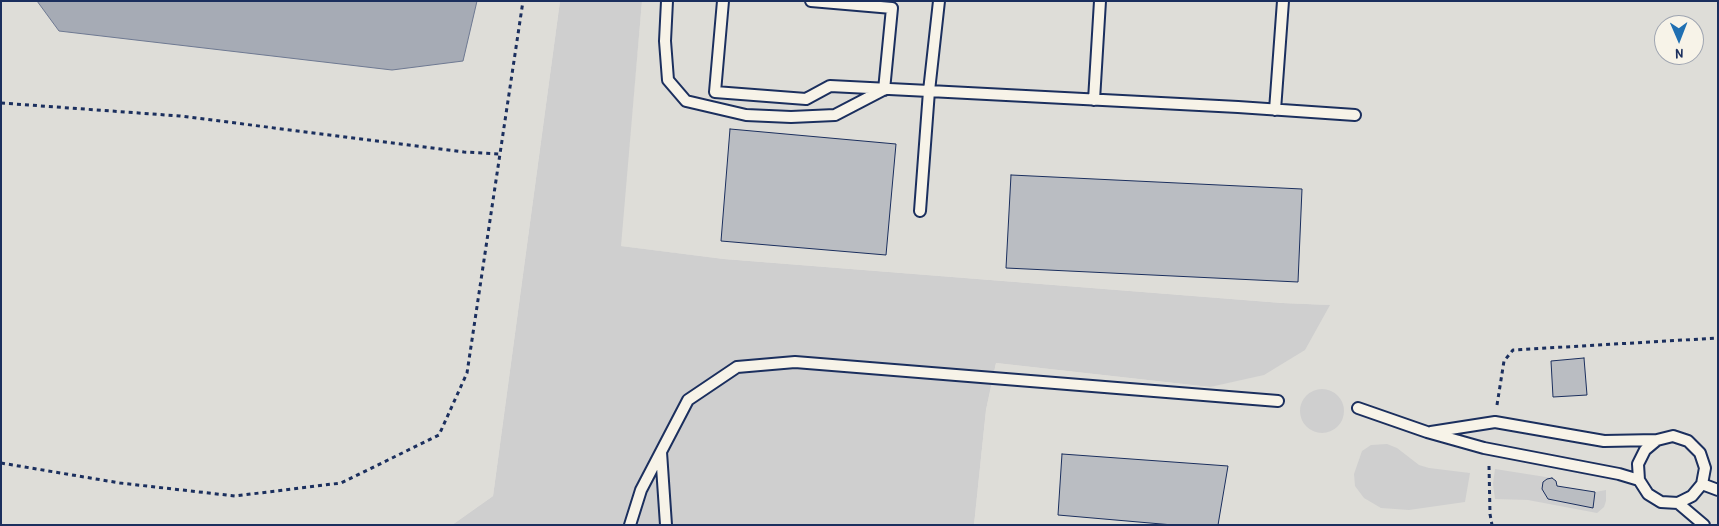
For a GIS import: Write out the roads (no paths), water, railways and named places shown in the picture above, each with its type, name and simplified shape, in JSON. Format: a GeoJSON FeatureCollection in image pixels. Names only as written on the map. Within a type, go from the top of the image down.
{"type":"FeatureCollection","features":[{"type":"Feature","properties":{"kind":"lane"},"geometry":{"type":"LineString","coordinates":[[667,1],[664,41],[668,80],[686,101],[746,115],[791,117],[835,115],[884,90]]}},
{"type":"Feature","properties":{"kind":"lane"},"geometry":{"type":"LineString","coordinates":[[723,1],[715,92],[806,99],[830,86],[1355,115]]}},
{"type":"Feature","properties":{"kind":"lane"},"geometry":{"type":"LineString","coordinates":[[811,1],[892,8],[884,90]]}},
{"type":"Feature","properties":{"kind":"lane"},"geometry":{"type":"LineString","coordinates":[[920,210],[929,91],[939,1]]}},
{"type":"Feature","properties":{"kind":"lane"},"geometry":{"type":"LineString","coordinates":[[1094,100],[1100,1]]}},
{"type":"Feature","properties":{"kind":"lane"},"geometry":{"type":"LineString","coordinates":[[1274,110],[1283,1]]}},
{"type":"Feature","properties":{"kind":"lane"},"geometry":{"type":"LineString","coordinates":[[630,525],[641,490],[688,400],[738,367],[795,362],[1278,400]]}},
{"type":"Feature","properties":{"kind":"lane"},"geometry":{"type":"LineString","coordinates":[[1358,408],[1428,432],[1490,449],[1620,474],[1639,480]]}},
{"type":"Feature","properties":{"kind":"lane"},"geometry":{"type":"LineString","coordinates":[[1428,432],[1494,422],[1604,441],[1657,440],[1673,436],[1688,442],[1700,453],[1705,468],[1702,484],[1692,496],[1678,503],[1661,502],[1648,494],[1639,480],[1638,464],[1645,450],[1657,440]]}},
{"type":"Feature","properties":{"kind":"lane"},"geometry":{"type":"LineString","coordinates":[[661,452],[666,525]]}},
{"type":"Feature","properties":{"kind":"lane"},"geometry":{"type":"LineString","coordinates":[[1702,484],[1718,490]]}},
{"type":"Feature","properties":{"kind":"lane"},"geometry":{"type":"LineString","coordinates":[[1678,503],[1704,525]]}}]}
